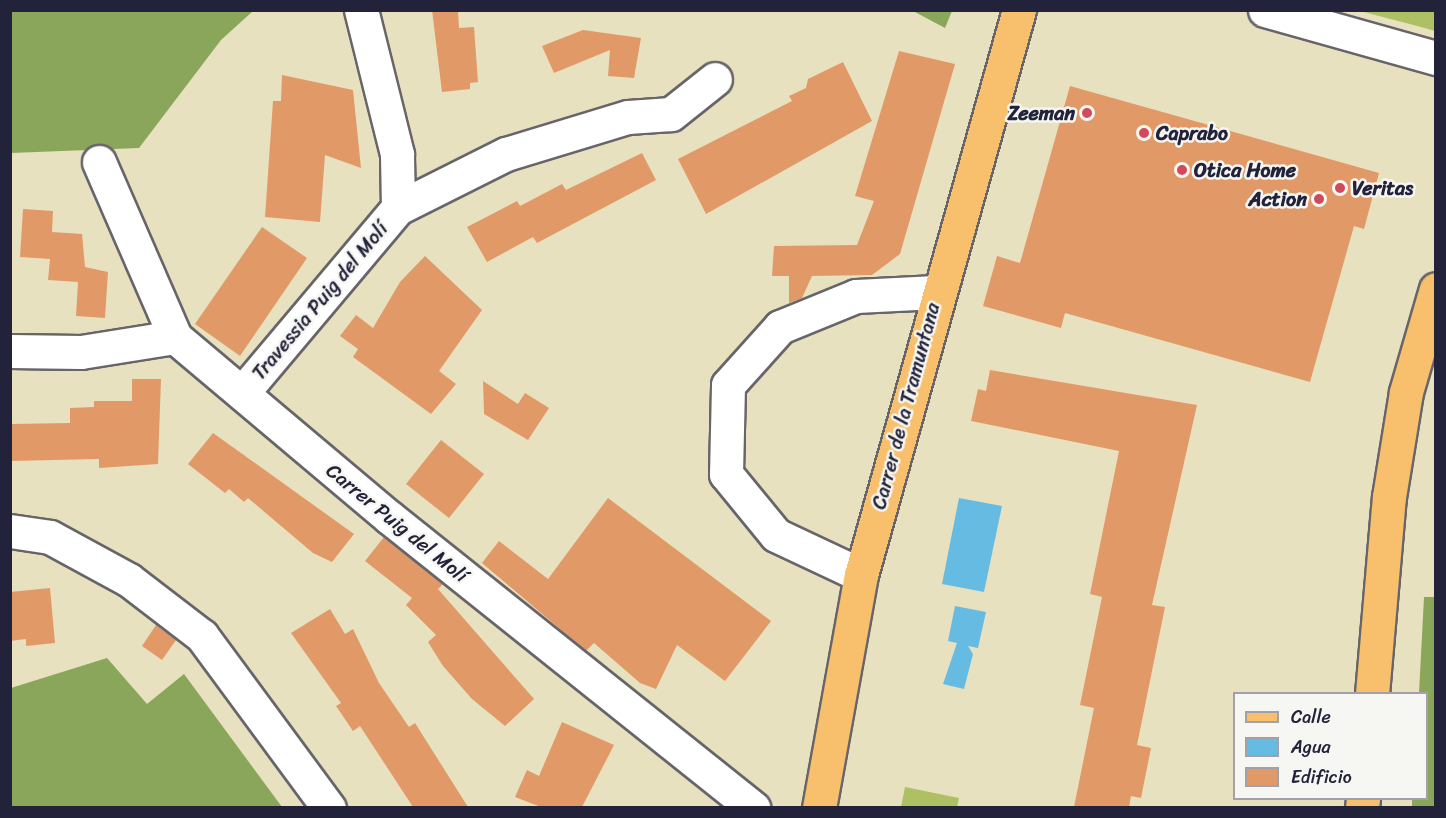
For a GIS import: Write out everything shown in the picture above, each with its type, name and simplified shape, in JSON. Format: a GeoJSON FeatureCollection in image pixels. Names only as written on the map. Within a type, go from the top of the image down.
{"type":"FeatureCollection","features":[{"type":"Feature","properties":{"kind":"main road","name":"Carrer de la Tramuntana"},"geometry":{"type":"LineString","coordinates":[[819,807],[861,575],[936,292],[1019,10]]}},
{"type":"Feature","properties":{"kind":"main road"},"geometry":{"type":"LineString","coordinates":[[1372,692],[1393,474],[1406,392],[1436,289]]}},
{"type":"Feature","properties":{"kind":"street","name":"Travessia Puig del Molí"},"geometry":{"type":"LineString","coordinates":[[361,10],[397,154],[398,208]]}},
{"type":"Feature","properties":{"kind":"street"},"geometry":{"type":"LineString","coordinates":[[1264,10],[1436,58]]}},
{"type":"Feature","properties":{"kind":"street","name":"Travessia Puig del Molí"},"geometry":{"type":"LineString","coordinates":[[242,393],[398,208],[506,154],[628,117],[671,114],[715,79]]}},
{"type":"Feature","properties":{"kind":"street"},"geometry":{"type":"LineString","coordinates":[[10,351],[81,352],[175,337],[99,162]]}},
{"type":"Feature","properties":{"kind":"street"},"geometry":{"type":"LineString","coordinates":[[861,575],[776,535],[726,474],[728,385],[780,327],[856,296],[936,292]]}},
{"type":"Feature","properties":{"kind":"street","name":"Carrer Puig del Molí"},"geometry":{"type":"LineString","coordinates":[[175,337],[753,807]]}},
{"type":"Feature","properties":{"kind":"street"},"geometry":{"type":"LineString","coordinates":[[10,531],[50,537],[119,575],[202,636],[329,807]]}},
{"type":"Feature","properties":{"kind":"green space"},"geometry":{"type":"Polygon","coordinates":[[[10,11],[253,11],[221,40],[139,148],[11,153],[10,11]]]}},
{"type":"Feature","properties":{"kind":"green space"},"geometry":{"type":"Polygon","coordinates":[[[913,11],[952,11],[945,28],[913,11]]]}},
{"type":"Feature","properties":{"kind":"green space"},"geometry":{"type":"Polygon","coordinates":[[[1360,11],[1435,11],[1435,31],[1421,27],[1360,11]]]}},
{"type":"Feature","properties":{"kind":"green space"},"geometry":{"type":"Polygon","coordinates":[[[1424,597],[1435,597],[1435,807],[1412,807],[1412,800],[1428,800],[1428,692],[1419,692],[1424,597]]]}},
{"type":"Feature","properties":{"kind":"green space"},"geometry":{"type":"Polygon","coordinates":[[[107,658],[147,704],[184,674],[282,807],[11,807],[11,688],[107,658]]]}},
{"type":"Feature","properties":{"kind":"green space"},"geometry":{"type":"Polygon","coordinates":[[[905,787],[959,798],[957,807],[901,807],[905,787]]]}},
{"type":"Feature","properties":{"kind":"water"},"geometry":{"type":"Polygon","coordinates":[[[959,498],[1002,506],[984,592],[942,584],[959,498]]]}},
{"type":"Feature","properties":{"kind":"water"},"geometry":{"type":"Polygon","coordinates":[[[955,606],[986,612],[978,648],[968,646],[973,654],[964,689],[943,684],[957,643],[948,641],[955,606]]]}},
{"type":"Feature","properties":{"kind":"building"},"geometry":{"type":"Polygon","coordinates":[[[432,10],[458,10],[459,28],[474,27],[478,82],[470,83],[470,89],[442,92],[432,10]]]}},
{"type":"Feature","properties":{"kind":"building"},"geometry":{"type":"Polygon","coordinates":[[[583,30],[641,38],[634,78],[608,76],[610,50],[554,73],[542,46],[583,30]]]}},
{"type":"Feature","properties":{"kind":"building"},"geometry":{"type":"Polygon","coordinates":[[[899,51],[955,64],[900,254],[872,275],[812,276],[802,298],[789,303],[789,276],[772,276],[774,246],[857,245],[874,201],[855,196],[899,51]]]}},
{"type":"Feature","properties":{"kind":"building"},"geometry":{"type":"Polygon","coordinates":[[[843,62],[872,121],[706,214],[678,159],[792,101],[789,96],[806,88],[808,79],[843,62]]]}},
{"type":"Feature","properties":{"kind":"building"},"geometry":{"type":"Polygon","coordinates":[[[282,75],[353,90],[361,168],[325,155],[320,222],[265,217],[273,101],[281,101],[282,75]]]}},
{"type":"Feature","properties":{"kind":"building"},"geometry":{"type":"Polygon","coordinates":[[[1070,86],[1379,173],[1364,229],[1354,226],[1310,382],[1065,313],[1061,328],[983,306],[997,256],[1020,263],[1070,86]]]}},
{"type":"Feature","properties":{"kind":"building"},"geometry":{"type":"Polygon","coordinates":[[[642,153],[656,180],[537,243],[533,237],[487,262],[467,227],[517,201],[520,206],[562,184],[566,190],[642,153]]]}},
{"type":"Feature","properties":{"kind":"building"},"geometry":{"type":"Polygon","coordinates":[[[23,209],[53,211],[52,232],[82,234],[85,267],[108,272],[105,318],[76,316],[78,282],[48,280],[50,259],[20,257],[23,209]]]}},
{"type":"Feature","properties":{"kind":"building"},"geometry":{"type":"Polygon","coordinates":[[[262,227],[307,258],[240,356],[195,324],[262,227]]]}},
{"type":"Feature","properties":{"kind":"building"},"geometry":{"type":"Polygon","coordinates":[[[425,256],[482,310],[439,371],[456,384],[431,414],[353,357],[358,349],[340,336],[356,315],[373,328],[400,282],[425,256]]]}},
{"type":"Feature","properties":{"kind":"building"},"geometry":{"type":"Polygon","coordinates":[[[990,370],[1197,405],[1152,605],[1165,607],[1137,745],[1151,748],[1141,798],[1131,796],[1129,807],[1074,807],[1094,708],[1080,705],[1102,597],[1090,594],[1119,451],[971,421],[978,389],[986,391],[990,370]]]}},
{"type":"Feature","properties":{"kind":"building"},"geometry":{"type":"Polygon","coordinates":[[[132,379],[161,379],[158,464],[99,468],[99,459],[10,461],[10,424],[70,423],[70,408],[94,407],[94,401],[132,401],[132,379]]]}},
{"type":"Feature","properties":{"kind":"building"},"geometry":{"type":"Polygon","coordinates":[[[483,381],[518,404],[525,393],[549,408],[528,440],[484,414],[483,381]]]}},
{"type":"Feature","properties":{"kind":"building"},"geometry":{"type":"Polygon","coordinates":[[[213,433],[354,534],[332,562],[313,553],[248,498],[244,502],[229,489],[225,493],[188,464],[213,433]]]}},
{"type":"Feature","properties":{"kind":"building"},"geometry":{"type":"Polygon","coordinates":[[[441,440],[484,474],[449,518],[406,484],[441,440]]]}},
{"type":"Feature","properties":{"kind":"building"},"geometry":{"type":"Polygon","coordinates":[[[608,498],[771,621],[725,681],[677,645],[656,689],[640,683],[594,643],[586,651],[482,563],[499,541],[548,579],[608,498]]]}},
{"type":"Feature","properties":{"kind":"building"},"geometry":{"type":"Polygon","coordinates":[[[384,537],[443,584],[438,589],[534,699],[505,726],[472,699],[443,666],[428,642],[436,635],[406,605],[412,598],[365,561],[384,537]]]}},
{"type":"Feature","properties":{"kind":"building"},"geometry":{"type":"Polygon","coordinates":[[[50,588],[55,643],[26,646],[26,639],[10,641],[10,592],[50,588]]]}},
{"type":"Feature","properties":{"kind":"building"},"geometry":{"type":"Polygon","coordinates":[[[330,609],[345,634],[353,629],[379,683],[409,727],[415,723],[468,807],[413,807],[360,726],[353,731],[336,706],[341,703],[291,633],[330,609]]]}},
{"type":"Feature","properties":{"kind":"building"},"geometry":{"type":"Polygon","coordinates":[[[156,625],[176,640],[162,660],[142,646],[156,625]]]}},
{"type":"Feature","properties":{"kind":"building"},"geometry":{"type":"Polygon","coordinates":[[[562,722],[614,745],[582,807],[541,807],[515,797],[527,770],[539,776],[562,722]]]}},
{"type":"Feature","properties":{"kind":"place","name":"Zeeman"},"geometry":{"type":"Point","coordinates":[1087,113]}},
{"type":"Feature","properties":{"kind":"place","name":"Caprabo"},"geometry":{"type":"Point","coordinates":[1144,133]}},
{"type":"Feature","properties":{"kind":"place","name":"Otica Home"},"geometry":{"type":"Point","coordinates":[1182,170]}},
{"type":"Feature","properties":{"kind":"place","name":"Veritas"},"geometry":{"type":"Point","coordinates":[1340,188]}},
{"type":"Feature","properties":{"kind":"place","name":"Action"},"geometry":{"type":"Point","coordinates":[1319,199]}}]}
